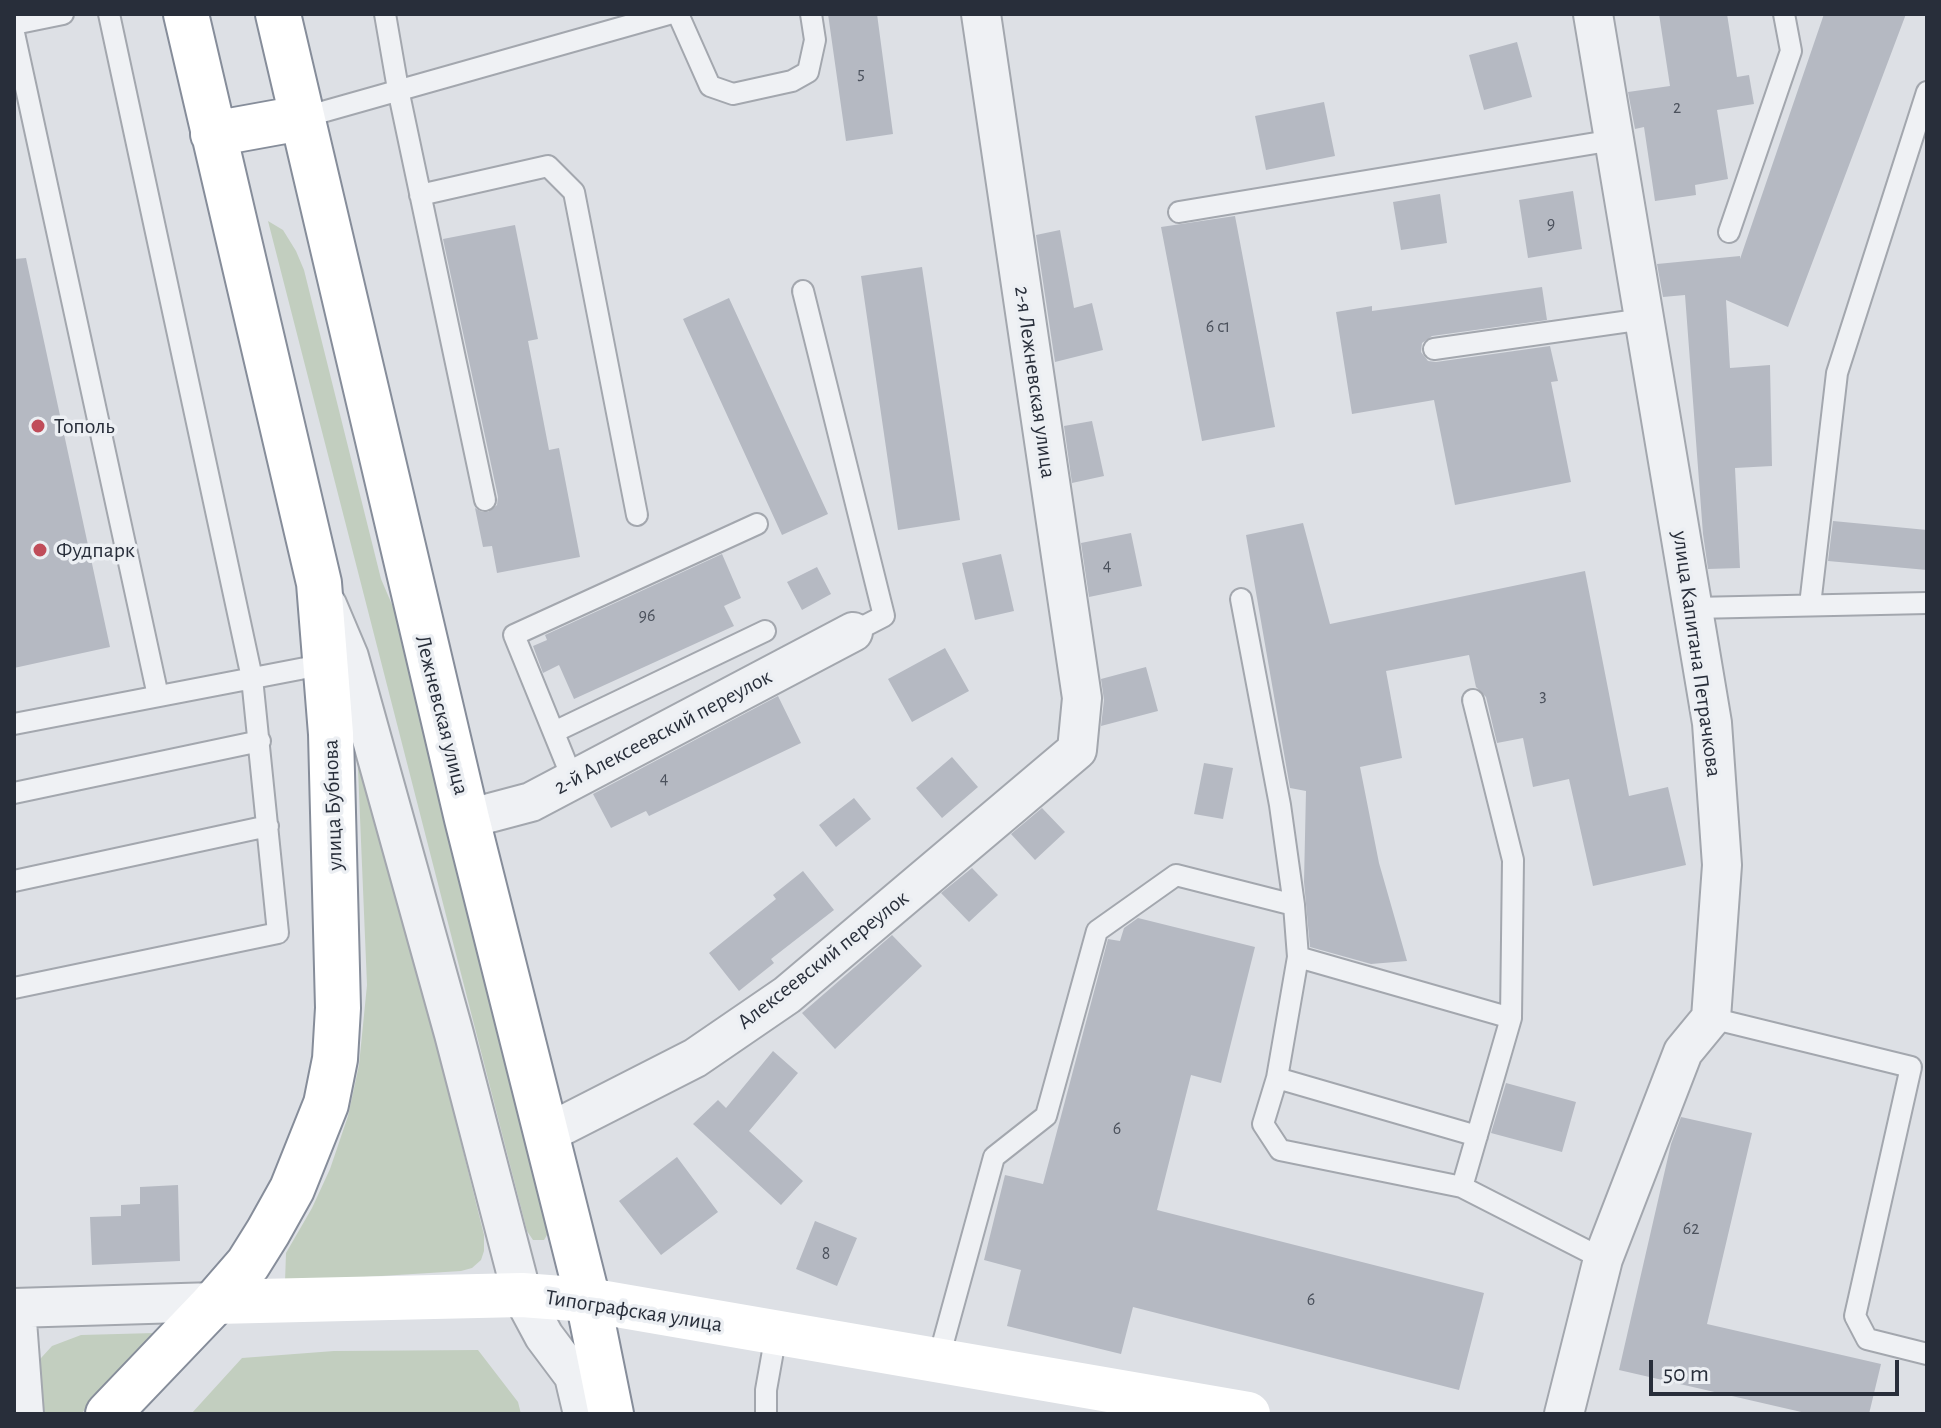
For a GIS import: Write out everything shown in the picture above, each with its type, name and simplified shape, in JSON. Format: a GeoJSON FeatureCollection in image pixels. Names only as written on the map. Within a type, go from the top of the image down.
{"type":"FeatureCollection","features":[{"type":"Feature","properties":{"kind":"main road"},"geometry":{"type":"LineString","coordinates":[[186,14],[213,134],[301,118]]}},
{"type":"Feature","properties":{"kind":"main road","name":"Лежневская улица"},"geometry":{"type":"LineString","coordinates":[[278,14],[467,819],[588,1300],[611,1414]]}},
{"type":"Feature","properties":{"kind":"main road","name":"улица Бубнова"},"geometry":{"type":"LineString","coordinates":[[108,1414],[248,1264],[292,1189],[326,1104],[335,1059],[338,938],[326,664],[319,583],[213,134]]}},
{"type":"Feature","properties":{"kind":"main road","name":"Типографская улица"},"geometry":{"type":"LineString","coordinates":[[215,1302],[522,1295],[588,1300],[938,1361],[1109,1402],[1248,1414]]}},
{"type":"Feature","properties":{"kind":"street","name":"2-я Лежневская улица"},"geometry":{"type":"LineString","coordinates":[[981,14],[1082,698],[1077,750]]}},
{"type":"Feature","properties":{"kind":"street","name":"улица Капитана Петрачкова"},"geometry":{"type":"LineString","coordinates":[[1593,14],[1712,723],[1722,865],[1711,1018]]}},
{"type":"Feature","properties":{"kind":"street"},"geometry":{"type":"LineString","coordinates":[[319,583],[349,657],[454,1034],[522,1295],[544,1336],[574,1376],[583,1414]]}},
{"type":"Feature","properties":{"kind":"street","name":"2-й Алексеевский переулок"},"geometry":{"type":"LineString","coordinates":[[467,819],[531,802],[853,632]]}},
{"type":"Feature","properties":{"kind":"street","name":"Алексеевский переулок"},"geometry":{"type":"LineString","coordinates":[[546,1134],[695,1058],[787,995],[1077,750]]}},
{"type":"Feature","properties":{"kind":"street"},"geometry":{"type":"LineString","coordinates":[[1564,1414],[1603,1259],[1683,1052],[1711,1018]]}},
{"type":"Feature","properties":{"kind":"street","name":"Типографская улица"},"geometry":{"type":"LineString","coordinates":[[15,1308],[215,1302]]}},
{"type":"Feature","properties":{"kind":"street"},"geometry":{"type":"LineString","coordinates":[[15,1308],[24,1414]]}},
{"type":"Feature","properties":{"kind":"lane"},"geometry":{"type":"LineString","coordinates":[[14,24],[63,14]]}},
{"type":"Feature","properties":{"kind":"lane"},"geometry":{"type":"LineString","coordinates":[[14,988],[278,933],[252,678],[109,14]]}},
{"type":"Feature","properties":{"kind":"lane"},"geometry":{"type":"LineString","coordinates":[[385,14],[485,500]]}},
{"type":"Feature","properties":{"kind":"lane"},"geometry":{"type":"LineString","coordinates":[[301,118],[669,14]]}},
{"type":"Feature","properties":{"kind":"lane"},"geometry":{"type":"LineString","coordinates":[[678,14],[710,86],[733,94],[792,81],[808,72],[815,40],[811,14]]}},
{"type":"Feature","properties":{"kind":"lane"},"geometry":{"type":"LineString","coordinates":[[1729,232],[1791,51],[1784,14]]}},
{"type":"Feature","properties":{"kind":"lane"},"geometry":{"type":"LineString","coordinates":[[14,33],[158,696]]}},
{"type":"Feature","properties":{"kind":"lane"},"geometry":{"type":"LineString","coordinates":[[1810,605],[1837,373],[1927,92]]}},
{"type":"Feature","properties":{"kind":"lane"},"geometry":{"type":"LineString","coordinates":[[1179,212],[1614,140]]}},
{"type":"Feature","properties":{"kind":"lane"},"geometry":{"type":"LineString","coordinates":[[420,195],[548,166],[574,192],[637,515]]}},
{"type":"Feature","properties":{"kind":"lane"},"geometry":{"type":"LineString","coordinates":[[803,291],[884,616],[853,632]]}},
{"type":"Feature","properties":{"kind":"lane"},"geometry":{"type":"LineString","coordinates":[[1434,349],[1644,319]]}},
{"type":"Feature","properties":{"kind":"lane"},"geometry":{"type":"LineString","coordinates":[[573,780],[514,635],[757,524]]}},
{"type":"Feature","properties":{"kind":"lane"},"geometry":{"type":"LineString","coordinates":[[1241,599],[1280,805],[1298,957],[1277,1078],[1263,1124],[1280,1150],[1462,1187],[1603,1259]]}},
{"type":"Feature","properties":{"kind":"lane"},"geometry":{"type":"LineString","coordinates":[[1693,608],[1927,603]]}},
{"type":"Feature","properties":{"kind":"lane"},"geometry":{"type":"LineString","coordinates":[[554,732],[765,631]]}},
{"type":"Feature","properties":{"kind":"lane"},"geometry":{"type":"LineString","coordinates":[[14,724],[326,664]]}},
{"type":"Feature","properties":{"kind":"lane"},"geometry":{"type":"LineString","coordinates":[[1462,1187],[1511,1018],[1513,860],[1473,700]]}},
{"type":"Feature","properties":{"kind":"lane"},"geometry":{"type":"LineString","coordinates":[[14,793],[260,741]]}},
{"type":"Feature","properties":{"kind":"lane"},"geometry":{"type":"LineString","coordinates":[[14,881],[268,826]]}},
{"type":"Feature","properties":{"kind":"lane"},"geometry":{"type":"LineString","coordinates":[[938,1361],[994,1157],[1046,1116],[1097,931],[1176,875],[1294,905]]}},
{"type":"Feature","properties":{"kind":"lane"},"geometry":{"type":"LineString","coordinates":[[1298,957],[1511,1018]]}},
{"type":"Feature","properties":{"kind":"lane"},"geometry":{"type":"LineString","coordinates":[[1711,1018],[1919,1069],[1855,1316],[1867,1339],[1927,1354]]}},
{"type":"Feature","properties":{"kind":"lane"},"geometry":{"type":"LineString","coordinates":[[1277,1078],[1477,1136]]}},
{"type":"Feature","properties":{"kind":"lane"},"geometry":{"type":"LineString","coordinates":[[766,1414],[766,1390],[776,1334]]}},
{"type":"Feature","properties":{"kind":"green space"},"geometry":{"type":"Polygon","coordinates":[[[268,221],[283,230],[304,270],[381,579],[418,665],[550,1230],[544,1240],[533,1240],[527,1231],[268,221]]]}},
{"type":"Feature","properties":{"kind":"green space"},"geometry":{"type":"Polygon","coordinates":[[[356,721],[484,1235],[484,1251],[481,1260],[472,1268],[461,1271],[285,1282],[286,1253],[330,1169],[348,1116],[359,1065],[367,985],[356,721]]]}},
{"type":"Feature","properties":{"kind":"green space"},"geometry":{"type":"Polygon","coordinates":[[[155,1333],[81,1414],[23,1414],[31,1369],[52,1346],[81,1335],[155,1333]]]}},
{"type":"Feature","properties":{"kind":"green space"},"geometry":{"type":"Polygon","coordinates":[[[478,1350],[518,1402],[521,1414],[191,1414],[242,1358],[334,1351],[478,1350]]]}},
{"type":"Feature","properties":{"kind":"building"},"geometry":{"type":"Polygon","coordinates":[[[828,14],[877,14],[893,134],[846,141],[828,14]]]}},
{"type":"Feature","properties":{"kind":"building"},"geometry":{"type":"Polygon","coordinates":[[[1659,14],[1727,14],[1737,77],[1749,75],[1754,104],[1717,110],[1728,179],[1695,185],[1696,195],[1655,201],[1644,127],[1635,129],[1628,92],[1670,86],[1659,14]]]}},
{"type":"Feature","properties":{"kind":"building"},"geometry":{"type":"Polygon","coordinates":[[[1824,14],[1906,14],[1788,327],[1726,300],[1730,368],[1770,365],[1772,466],[1735,468],[1740,568],[1708,569],[1685,295],[1663,297],[1657,264],[1740,256],[1740,259],[1824,14]]]}},
{"type":"Feature","properties":{"kind":"building"},"geometry":{"type":"Polygon","coordinates":[[[1517,42],[1532,97],[1484,110],[1469,55],[1517,42]]]}},
{"type":"Feature","properties":{"kind":"building"},"geometry":{"type":"Polygon","coordinates":[[[1324,102],[1335,156],[1266,170],[1255,116],[1324,102]]]}},
{"type":"Feature","properties":{"kind":"building"},"geometry":{"type":"Polygon","coordinates":[[[1573,191],[1582,249],[1528,258],[1519,200],[1573,191]]]}},
{"type":"Feature","properties":{"kind":"building"},"geometry":{"type":"Polygon","coordinates":[[[1440,194],[1447,243],[1401,250],[1393,202],[1440,194]]]}},
{"type":"Feature","properties":{"kind":"building"},"geometry":{"type":"Polygon","coordinates":[[[1235,216],[1275,427],[1202,441],[1161,227],[1235,216]]]}},
{"type":"Feature","properties":{"kind":"building"},"geometry":{"type":"Polygon","coordinates":[[[515,225],[538,339],[528,341],[549,450],[559,448],[580,557],[497,573],[492,546],[483,547],[475,508],[488,512],[497,505],[498,497],[443,239],[515,225]]]}},
{"type":"Feature","properties":{"kind":"building"},"geometry":{"type":"Polygon","coordinates":[[[1060,230],[1074,308],[1092,303],[1103,350],[1055,362],[1036,235],[1060,230]]]}},
{"type":"Feature","properties":{"kind":"building","name":"Тополь"},"geometry":{"type":"Polygon","coordinates":[[[26,258],[110,647],[14,668],[14,259],[26,258]]]}},
{"type":"Feature","properties":{"kind":"building"},"geometry":{"type":"Polygon","coordinates":[[[922,267],[960,520],[898,530],[861,276],[922,267]]]}},
{"type":"Feature","properties":{"kind":"building"},"geometry":{"type":"Polygon","coordinates":[[[1542,287],[1547,320],[1432,336],[1422,343],[1421,352],[1428,361],[1436,362],[1550,346],[1558,381],[1551,382],[1571,482],[1455,505],[1434,400],[1352,414],[1336,312],[1372,306],[1372,311],[1542,287]]]}},
{"type":"Feature","properties":{"kind":"building"},"geometry":{"type":"Polygon","coordinates":[[[729,298],[828,514],[782,535],[683,319],[729,298]]]}},
{"type":"Feature","properties":{"kind":"building"},"geometry":{"type":"Polygon","coordinates":[[[1092,421],[1104,476],[1072,483],[1064,426],[1092,421]]]}},
{"type":"Feature","properties":{"kind":"building"},"geometry":{"type":"Polygon","coordinates":[[[1833,521],[1927,530],[1927,570],[1828,561],[1833,521]]]}},
{"type":"Feature","properties":{"kind":"building"},"geometry":{"type":"Polygon","coordinates":[[[1303,523],[1330,624],[1585,571],[1629,796],[1668,787],[1686,865],[1593,886],[1569,779],[1533,787],[1523,738],[1497,743],[1486,697],[1476,687],[1469,655],[1386,671],[1402,758],[1360,767],[1379,863],[1407,961],[1371,964],[1310,947],[1304,882],[1306,791],[1290,788],[1246,535],[1303,523]]]}},
{"type":"Feature","properties":{"kind":"building"},"geometry":{"type":"Polygon","coordinates":[[[1131,533],[1142,586],[1089,597],[1081,543],[1131,533]]]}},
{"type":"Feature","properties":{"kind":"building"},"geometry":{"type":"Polygon","coordinates":[[[722,554],[741,598],[724,606],[734,626],[574,699],[559,665],[543,673],[533,646],[547,640],[545,635],[722,554]]]}},
{"type":"Feature","properties":{"kind":"building"},"geometry":{"type":"Polygon","coordinates":[[[1001,554],[1014,611],[975,620],[962,563],[1001,554]]]}},
{"type":"Feature","properties":{"kind":"building"},"geometry":{"type":"Polygon","coordinates":[[[817,567],[831,594],[802,610],[787,582],[817,567]]]}},
{"type":"Feature","properties":{"kind":"building"},"geometry":{"type":"Polygon","coordinates":[[[945,648],[969,691],[912,722],[888,679],[945,648]]]}},
{"type":"Feature","properties":{"kind":"building"},"geometry":{"type":"Polygon","coordinates":[[[1146,667],[1158,711],[1101,726],[1104,700],[1101,679],[1146,667]]]}},
{"type":"Feature","properties":{"kind":"building"},"geometry":{"type":"Polygon","coordinates":[[[778,696],[801,743],[649,816],[646,811],[611,828],[593,794],[778,696]]]}},
{"type":"Feature","properties":{"kind":"building"},"geometry":{"type":"Polygon","coordinates":[[[952,757],[978,787],[942,818],[916,788],[952,757]]]}},
{"type":"Feature","properties":{"kind":"building"},"geometry":{"type":"Polygon","coordinates":[[[1204,763],[1233,768],[1223,819],[1194,814],[1204,763]]]}},
{"type":"Feature","properties":{"kind":"building"},"geometry":{"type":"Polygon","coordinates":[[[854,798],[871,819],[836,847],[819,825],[854,798]]]}},
{"type":"Feature","properties":{"kind":"building"},"geometry":{"type":"Polygon","coordinates":[[[1042,808],[1065,832],[1035,860],[1011,834],[1042,808]]]}},
{"type":"Feature","properties":{"kind":"building"},"geometry":{"type":"Polygon","coordinates":[[[972,868],[998,895],[969,922],[941,893],[972,868]]]}},
{"type":"Feature","properties":{"kind":"building"},"geometry":{"type":"Polygon","coordinates":[[[803,871],[834,910],[771,959],[774,963],[739,991],[709,953],[776,899],[773,895],[803,871]]]}},
{"type":"Feature","properties":{"kind":"building"},"geometry":{"type":"Polygon","coordinates":[[[1138,918],[1255,947],[1221,1083],[1191,1075],[1157,1210],[1484,1293],[1459,1390],[1133,1307],[1121,1354],[1007,1326],[1021,1270],[984,1260],[1005,1175],[1043,1184],[1108,939],[1120,941],[1124,928],[1138,918]]]}},
{"type":"Feature","properties":{"kind":"building"},"geometry":{"type":"Polygon","coordinates":[[[892,935],[922,966],[835,1049],[802,1013],[892,935]]]}},
{"type":"Feature","properties":{"kind":"building"},"geometry":{"type":"Polygon","coordinates":[[[773,1051],[798,1073],[749,1131],[803,1181],[781,1205],[693,1124],[718,1100],[726,1108],[773,1051]]]}},
{"type":"Feature","properties":{"kind":"building"},"geometry":{"type":"Polygon","coordinates":[[[1506,1083],[1576,1102],[1562,1152],[1491,1133],[1506,1083]]]}},
{"type":"Feature","properties":{"kind":"building"},"geometry":{"type":"Polygon","coordinates":[[[1681,1117],[1752,1133],[1707,1324],[1881,1364],[1869,1414],[1810,1414],[1619,1370],[1671,1144],[1681,1117]]]}},
{"type":"Feature","properties":{"kind":"building"},"geometry":{"type":"Polygon","coordinates":[[[677,1157],[718,1212],[661,1255],[619,1201],[677,1157]]]}},
{"type":"Feature","properties":{"kind":"building"},"geometry":{"type":"Polygon","coordinates":[[[178,1185],[180,1261],[92,1265],[90,1217],[121,1216],[121,1205],[140,1204],[140,1187],[178,1185]]]}},
{"type":"Feature","properties":{"kind":"building"},"geometry":{"type":"Polygon","coordinates":[[[815,1221],[857,1238],[837,1286],[796,1269],[815,1221]]]}},
{"type":"Feature","properties":{"kind":"place","name":"Тополь"},"geometry":{"type":"Point","coordinates":[38,426]}},
{"type":"Feature","properties":{"kind":"place","name":"Фудпарк"},"geometry":{"type":"Point","coordinates":[40,550]}}]}
